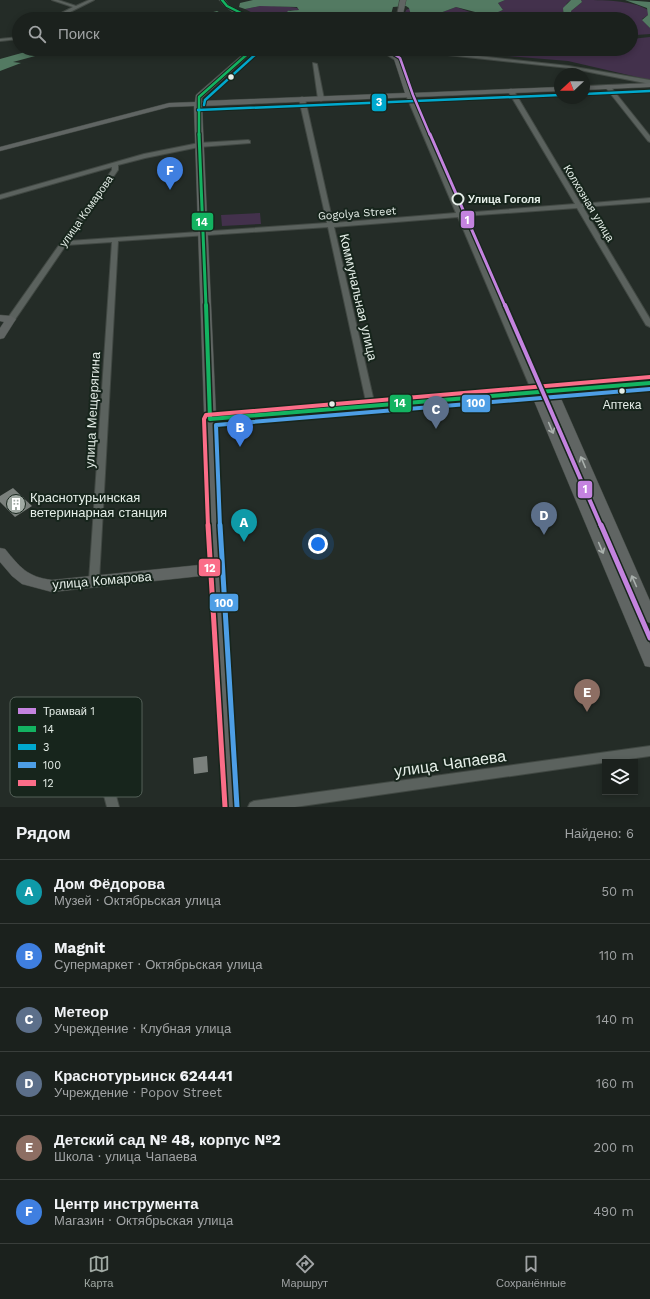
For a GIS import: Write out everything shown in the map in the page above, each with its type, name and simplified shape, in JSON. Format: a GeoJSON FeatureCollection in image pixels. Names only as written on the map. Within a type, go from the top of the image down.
{"type":"FeatureCollection","features":[{"type":"Feature","properties":{"kind":"main road"},"geometry":{"type":"LineString","coordinates":[[222,0],[227,6],[239,12]]}},
{"type":"Feature","properties":{"kind":"main road"},"geometry":{"type":"LineString","coordinates":[[400,12],[403,0]]}},
{"type":"Feature","properties":{"kind":"main road"},"geometry":{"type":"LineString","coordinates":[[231,807],[216,569],[198,104],[199,97],[245,56]]}},
{"type":"Feature","properties":{"kind":"main road"},"geometry":{"type":"LineString","coordinates":[[397,56],[409,95]]}},
{"type":"Feature","properties":{"kind":"main road"},"geometry":{"type":"LineString","coordinates":[[590,88],[650,84]]}},
{"type":"Feature","properties":{"kind":"main road"},"geometry":{"type":"LineString","coordinates":[[0,149],[153,108],[198,104],[302,99],[554,89]]}},
{"type":"Feature","properties":{"kind":"main road"},"geometry":{"type":"LineString","coordinates":[[0,318],[11,319]]}},
{"type":"Feature","properties":{"kind":"main road","name":"улица Комарова"},"geometry":{"type":"LineString","coordinates":[[0,336],[11,319]]}},
{"type":"Feature","properties":{"kind":"main road"},"geometry":{"type":"LineString","coordinates":[[210,419],[650,383]]}},
{"type":"Feature","properties":{"kind":"main road"},"geometry":{"type":"LineString","coordinates":[[552,391],[650,617]]}},
{"type":"Feature","properties":{"kind":"main road"},"geometry":{"type":"LineString","coordinates":[[536,392],[650,661]]}},
{"type":"Feature","properties":{"kind":"main road","name":"улица Комарова"},"geometry":{"type":"LineString","coordinates":[[0,553],[22,578],[38,584],[52,586],[216,569]]}},
{"type":"Feature","properties":{"kind":"street"},"geometry":{"type":"LineString","coordinates":[[54,0],[76,7]]}},
{"type":"Feature","properties":{"kind":"street"},"geometry":{"type":"LineString","coordinates":[[66,12],[92,0]]}},
{"type":"Feature","properties":{"kind":"street"},"geometry":{"type":"LineString","coordinates":[[0,40],[12,39]]}},
{"type":"Feature","properties":{"kind":"street"},"geometry":{"type":"LineString","coordinates":[[392,56],[397,59]]}},
{"type":"Feature","properties":{"kind":"street"},"geometry":{"type":"LineString","coordinates":[[470,56],[569,66],[650,84]]}},
{"type":"Feature","properties":{"kind":"street"},"geometry":{"type":"LineString","coordinates":[[315,64],[321,99]]}},
{"type":"Feature","properties":{"kind":"street"},"geometry":{"type":"LineString","coordinates":[[608,87],[650,140]]}},
{"type":"Feature","properties":{"kind":"street","name":"Колхозная улица"},"geometry":{"type":"LineString","coordinates":[[511,91],[650,325]]}},
{"type":"Feature","properties":{"kind":"street"},"geometry":{"type":"LineString","coordinates":[[409,95],[536,392]]}},
{"type":"Feature","properties":{"kind":"street","name":"Коммунальная улица"},"geometry":{"type":"LineString","coordinates":[[302,99],[371,406]]}},
{"type":"Feature","properties":{"kind":"street"},"geometry":{"type":"LineString","coordinates":[[115,164],[144,156],[199,145],[248,142]]}},
{"type":"Feature","properties":{"kind":"street","name":"улица Комарова"},"geometry":{"type":"LineString","coordinates":[[0,197],[115,164],[115,170],[11,319]]}},
{"type":"Feature","properties":{"kind":"street","name":"Gogolya Street"},"geometry":{"type":"LineString","coordinates":[[64,243],[330,225],[650,200]]}},
{"type":"Feature","properties":{"kind":"street","name":"улица Мещерягина"},"geometry":{"type":"LineString","coordinates":[[94,582],[115,240]]}},
{"type":"Feature","properties":{"kind":"street","name":"улица Чапаева"},"geometry":{"type":"LineString","coordinates":[[254,807],[650,751]]}},
{"type":"Feature","properties":{"kind":"street"},"geometry":{"type":"LineString","coordinates":[[110,797],[113,807]]}},
{"type":"Feature","properties":{"kind":"shaded area"},"geometry":{"type":"Polygon","coordinates":[[[253,0],[505,0],[498,3],[503,10],[498,12],[475,12],[456,7],[443,12],[410,12],[409,8],[406,6],[393,7],[392,12],[288,12],[287,11],[299,10],[297,7],[260,6],[245,9],[239,7],[240,3],[253,0]]]}},
{"type":"Feature","properties":{"kind":"shaded area"},"geometry":{"type":"Polygon","coordinates":[[[505,0],[571,0],[567,3],[563,12],[470,12],[502,11],[503,10],[498,3],[505,0]]]}},
{"type":"Feature","properties":{"kind":"shaded area"},"geometry":{"type":"Polygon","coordinates":[[[571,0],[581,0],[582,2],[571,12],[563,12],[563,8],[571,0]]]}},
{"type":"Feature","properties":{"kind":"shaded area"},"geometry":{"type":"Polygon","coordinates":[[[581,0],[625,2],[648,10],[648,15],[642,19],[650,28],[650,34],[638,35],[638,12],[571,12],[582,2],[581,0]]]}},
{"type":"Feature","properties":{"kind":"shaded area"},"geometry":{"type":"Polygon","coordinates":[[[625,0],[650,2],[650,28],[642,20],[648,15],[647,8],[625,0]]]}},
{"type":"Feature","properties":{"kind":"shaded area"},"geometry":{"type":"Polygon","coordinates":[[[260,6],[300,9],[295,11],[290,10],[288,12],[251,12],[245,9],[260,6]]]}},
{"type":"Feature","properties":{"kind":"shaded area"},"geometry":{"type":"Polygon","coordinates":[[[456,7],[470,12],[443,12],[456,7]]]}},
{"type":"Feature","properties":{"kind":"shaded area"},"geometry":{"type":"Polygon","coordinates":[[[410,8],[411,12],[405,12],[406,10],[410,8]]]}},
{"type":"Feature","properties":{"kind":"shaded area"},"geometry":{"type":"Polygon","coordinates":[[[650,37],[650,80],[568,61],[507,56],[638,56],[638,38],[650,37]]]}},
{"type":"Feature","properties":{"kind":"shaded area"},"geometry":{"type":"Polygon","coordinates":[[[12,56],[35,56],[13,62],[21,63],[0,71],[0,59],[12,56]]]}},
{"type":"Feature","properties":{"kind":"shaded area"},"geometry":{"type":"Polygon","coordinates":[[[260,213],[261,224],[222,226],[221,215],[260,213]]]}},
{"type":"Feature","properties":{"kind":"building","name":"Краснотурьинская ветеринарная станция"},"geometry":{"type":"Polygon","coordinates":[[[13,488],[32,506],[15,517],[0,502],[0,496],[13,488]]]}},
{"type":"Feature","properties":{"kind":"building"},"geometry":{"type":"Polygon","coordinates":[[[207,756],[208,772],[194,774],[193,758],[207,756]]]}},
{"type":"Feature","properties":{"kind":"tram line","name":"1"},"geometry":{"type":"LineString","coordinates":[[397,56],[400,58],[413,95],[650,638]]}},
{"type":"Feature","properties":{"kind":"transit line","name":"14"},"geometry":{"type":"LineString","coordinates":[[222,0],[227,6],[239,12]]}},
{"type":"Feature","properties":{"kind":"transit line","name":"14"},"geometry":{"type":"LineString","coordinates":[[210,419],[198,104],[199,97],[245,56]]}},
{"type":"Feature","properties":{"kind":"transit line","name":"3"},"geometry":{"type":"LineString","coordinates":[[204,105],[205,100],[254,56]]}},
{"type":"Feature","properties":{"kind":"transit line","name":"3"},"geometry":{"type":"LineString","coordinates":[[590,94],[650,91]]}},
{"type":"Feature","properties":{"kind":"transit line","name":"3"},"geometry":{"type":"LineString","coordinates":[[198,110],[554,95]]}},
{"type":"Feature","properties":{"kind":"transit line","name":"12"},"geometry":{"type":"LineString","coordinates":[[225,807],[210,569],[204,419],[206,415],[650,377]]}},
{"type":"Feature","properties":{"kind":"transit line","name":"14"},"geometry":{"type":"LineString","coordinates":[[210,419],[650,383]]}},
{"type":"Feature","properties":{"kind":"transit line","name":"100"},"geometry":{"type":"LineString","coordinates":[[237,807],[222,569],[216,425],[650,389]]}},
{"type":"Feature","properties":{"kind":"place","name":"Центр инструмента"},"geometry":{"type":"Point","coordinates":[170,190]}},
{"type":"Feature","properties":{"kind":"place","name":"Улица Гоголя"},"geometry":{"type":"Point","coordinates":[458,199]}},
{"type":"Feature","properties":{"kind":"place","name":"Аптека"},"geometry":{"type":"Point","coordinates":[622,391]}},
{"type":"Feature","properties":{"kind":"place","name":"Метеор"},"geometry":{"type":"Point","coordinates":[436,429]}},
{"type":"Feature","properties":{"kind":"place","name":"Magnit"},"geometry":{"type":"Point","coordinates":[240,447]}},
{"type":"Feature","properties":{"kind":"place","name":"Краснотурьинская ветеринарная станция"},"geometry":{"type":"Point","coordinates":[16,504]}},
{"type":"Feature","properties":{"kind":"place","name":"Краснотурьинск 624441"},"geometry":{"type":"Point","coordinates":[544,535]}},
{"type":"Feature","properties":{"kind":"place","name":"Дом Фёдорова"},"geometry":{"type":"Point","coordinates":[244,542]}},
{"type":"Feature","properties":{"kind":"place","name":"Детский сад № 48, корпус №2"},"geometry":{"type":"Point","coordinates":[587,712]}}]}
